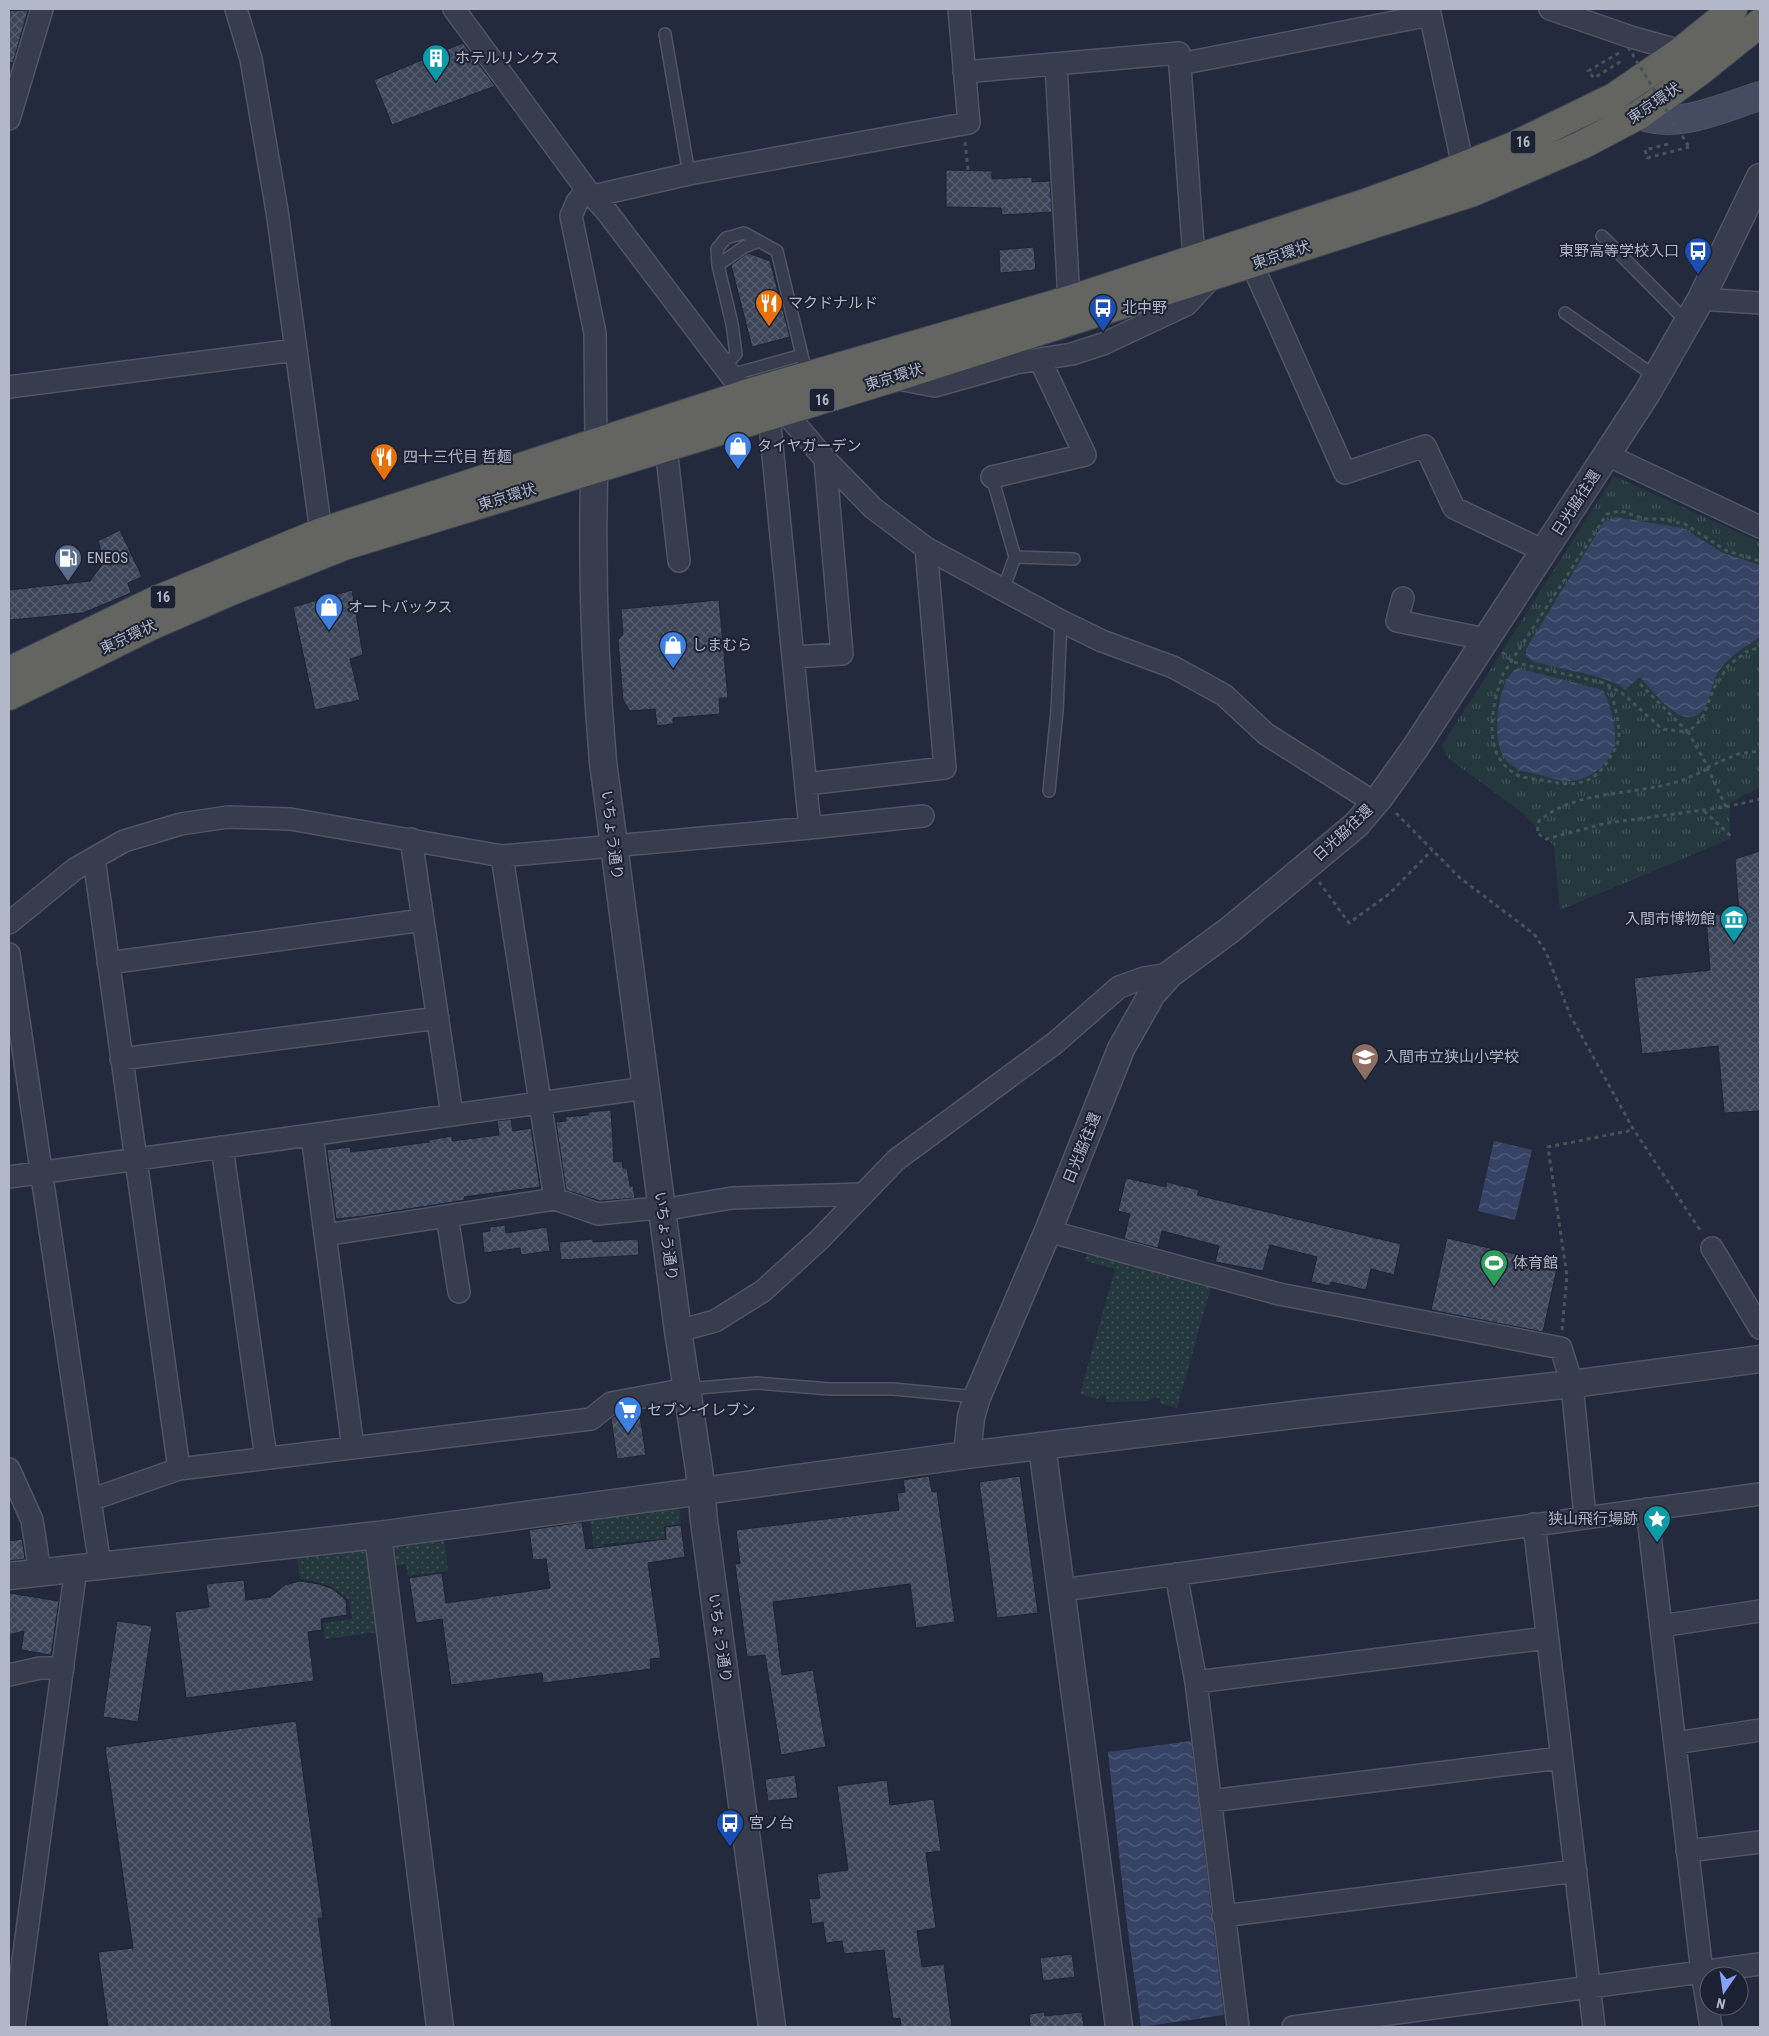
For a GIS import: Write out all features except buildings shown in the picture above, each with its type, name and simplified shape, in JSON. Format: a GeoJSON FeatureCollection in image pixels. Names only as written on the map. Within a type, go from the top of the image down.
{"type":"FeatureCollection","features":[{"type":"Feature","properties":{"kind":"highway","name":"東京環状"},"geometry":{"type":"LineString","coordinates":[[9,696],[201,604],[344,546],[894,378],[1202,268],[1463,166],[1556,127],[1614,97],[1680,51],[1733,9]]}},
{"type":"Feature","properties":{"kind":"highway","name":"東京環状"},"geometry":{"type":"LineString","coordinates":[[9,671],[154,600],[321,532],[596,443],[734,378],[804,365],[1202,268],[1252,264],[1471,193],[1574,149],[1639,115],[1699,72],[1760,23]]}},
{"type":"Feature","properties":{"kind":"main road"},"geometry":{"type":"LineString","coordinates":[[1614,97],[1639,115],[1659,120],[1678,119],[1760,96]]}},
{"type":"Feature","properties":{"kind":"street"},"geometry":{"type":"LineString","coordinates":[[9,120],[42,9]]}},
{"type":"Feature","properties":{"kind":"street"},"geometry":{"type":"LineString","coordinates":[[236,9],[251,59],[277,211],[321,532]]}},
{"type":"Feature","properties":{"kind":"street"},"geometry":{"type":"LineString","coordinates":[[454,9],[590,193],[734,378]]}},
{"type":"Feature","properties":{"kind":"street"},"geometry":{"type":"LineString","coordinates":[[596,443],[595,333],[571,216],[577,202],[590,193],[968,122],[959,9]]}},
{"type":"Feature","properties":{"kind":"street"},"geometry":{"type":"LineString","coordinates":[[1559,10],[1631,37],[1680,51]]}},
{"type":"Feature","properties":{"kind":"street"},"geometry":{"type":"LineString","coordinates":[[1180,64],[1429,12],[1463,166]]}},
{"type":"Feature","properties":{"kind":"street"},"geometry":{"type":"LineString","coordinates":[[894,378],[935,386],[1016,363],[1072,354],[1104,344],[1186,305],[1202,268],[1179,53],[964,72]]}},
{"type":"Feature","properties":{"kind":"street"},"geometry":{"type":"LineString","coordinates":[[1056,64],[1069,300]]}},
{"type":"Feature","properties":{"kind":"street","name":"日光脇往還"},"geometry":{"type":"LineString","coordinates":[[967,1455],[971,1417],[978,1397],[1048,1232],[1121,1049],[1152,994],[1170,974],[1231,929],[1356,825],[1378,800],[1415,748],[1608,455],[1656,377],[1701,298],[1760,177]]}},
{"type":"Feature","properties":{"kind":"street"},"geometry":{"type":"LineString","coordinates":[[1252,264],[1345,473],[1425,446],[1454,508],[1544,551]]}},
{"type":"Feature","properties":{"kind":"street"},"geometry":{"type":"LineString","coordinates":[[1701,298],[1760,303]]}},
{"type":"Feature","properties":{"kind":"street"},"geometry":{"type":"LineString","coordinates":[[9,387],[296,350]]}},
{"type":"Feature","properties":{"kind":"street"},"geometry":{"type":"LineString","coordinates":[[992,477],[1085,456],[1040,360]]}},
{"type":"Feature","properties":{"kind":"street"},"geometry":{"type":"LineString","coordinates":[[777,413],[873,508],[926,548],[1102,641],[1174,667],[1224,695],[1266,734],[1378,800]]}},
{"type":"Feature","properties":{"kind":"street"},"geometry":{"type":"LineString","coordinates":[[777,413],[794,657],[810,828]]}},
{"type":"Feature","properties":{"kind":"street","name":"いちょう通り"},"geometry":{"type":"LineString","coordinates":[[596,443],[592,558],[596,675],[603,762],[772,2027]]}},
{"type":"Feature","properties":{"kind":"street"},"geometry":{"type":"LineString","coordinates":[[666,448],[678,561]]}},
{"type":"Feature","properties":{"kind":"street"},"geometry":{"type":"LineString","coordinates":[[1608,455],[1760,527]]}},
{"type":"Feature","properties":{"kind":"street"},"geometry":{"type":"LineString","coordinates":[[794,657],[842,654],[825,459]]}},
{"type":"Feature","properties":{"kind":"street"},"geometry":{"type":"LineString","coordinates":[[806,784],[944,768],[926,548]]}},
{"type":"Feature","properties":{"kind":"street"},"geometry":{"type":"LineString","coordinates":[[1403,598],[1397,621],[1486,639]]}},
{"type":"Feature","properties":{"kind":"street"},"geometry":{"type":"LineString","coordinates":[[9,923],[75,869],[124,841],[181,824],[228,817],[290,819],[502,856],[613,847],[923,816]]}},
{"type":"Feature","properties":{"kind":"street"},"geometry":{"type":"LineString","coordinates":[[411,839],[452,1115]]}},
{"type":"Feature","properties":{"kind":"street"},"geometry":{"type":"LineString","coordinates":[[502,856],[555,1199]]}},
{"type":"Feature","properties":{"kind":"street"},"geometry":{"type":"LineString","coordinates":[[94,858],[179,1469]]}},
{"type":"Feature","properties":{"kind":"street"},"geometry":{"type":"LineString","coordinates":[[108,963],[423,920]]}},
{"type":"Feature","properties":{"kind":"street"},"geometry":{"type":"LineString","coordinates":[[9,954],[90,1500],[88,1566],[63,1668],[14,2027]]}},
{"type":"Feature","properties":{"kind":"street"},"geometry":{"type":"LineString","coordinates":[[678,1330],[715,1322],[763,1291],[820,1239],[896,1160],[1055,1043],[1119,987],[1144,978],[1170,974]]}},
{"type":"Feature","properties":{"kind":"street"},"geometry":{"type":"LineString","coordinates":[[121,1059],[438,1018]]}},
{"type":"Feature","properties":{"kind":"street"},"geometry":{"type":"LineString","coordinates":[[9,1177],[646,1088]]}},
{"type":"Feature","properties":{"kind":"street"},"geometry":{"type":"LineString","coordinates":[[312,1135],[353,1448]]}},
{"type":"Feature","properties":{"kind":"street"},"geometry":{"type":"LineString","coordinates":[[222,1147],[266,1458]]}},
{"type":"Feature","properties":{"kind":"street"},"geometry":{"type":"LineString","coordinates":[[325,1235],[555,1199],[598,1214],[647,1209],[662,1210],[732,1198],[863,1194]]}},
{"type":"Feature","properties":{"kind":"street"},"geometry":{"type":"LineString","coordinates":[[447,1216],[459,1292]]}},
{"type":"Feature","properties":{"kind":"street"},"geometry":{"type":"LineString","coordinates":[[1048,1232],[1279,1294],[1560,1348],[1572,1384],[1585,1518]]}},
{"type":"Feature","properties":{"kind":"street"},"geometry":{"type":"LineString","coordinates":[[1712,1248],[1760,1328]]}},
{"type":"Feature","properties":{"kind":"street"},"geometry":{"type":"LineString","coordinates":[[9,1576],[378,1534],[967,1455],[1310,1413],[1572,1384],[1760,1359]]}},
{"type":"Feature","properties":{"kind":"street"},"geometry":{"type":"LineString","coordinates":[[90,1500],[179,1469],[591,1420],[611,1403],[687,1389]]}},
{"type":"Feature","properties":{"kind":"street"},"geometry":{"type":"LineString","coordinates":[[1042,1446],[1119,2027]]}},
{"type":"Feature","properties":{"kind":"street"},"geometry":{"type":"LineString","coordinates":[[10,1476],[32,1520],[40,1572]]}},
{"type":"Feature","properties":{"kind":"street"},"geometry":{"type":"LineString","coordinates":[[1062,1590],[1760,1494]]}},
{"type":"Feature","properties":{"kind":"street"},"geometry":{"type":"LineString","coordinates":[[1647,1510],[1701,1966]]}},
{"type":"Feature","properties":{"kind":"street"},"geometry":{"type":"LineString","coordinates":[[1534,1524],[1560,1758],[1576,1871],[1594,2027]]}},
{"type":"Feature","properties":{"kind":"street"},"geometry":{"type":"LineString","coordinates":[[378,1534],[440,2027]]}},
{"type":"Feature","properties":{"kind":"street"},"geometry":{"type":"LineString","coordinates":[[1176,1574],[1196,1682],[1238,2027]]}},
{"type":"Feature","properties":{"kind":"street"},"geometry":{"type":"LineString","coordinates":[[1661,1626],[1760,1611]]}},
{"type":"Feature","properties":{"kind":"street"},"geometry":{"type":"LineString","coordinates":[[1196,1682],[1547,1638]]}},
{"type":"Feature","properties":{"kind":"street"},"geometry":{"type":"LineString","coordinates":[[9,1675],[40,1668],[63,1668]]}},
{"type":"Feature","properties":{"kind":"street"},"geometry":{"type":"LineString","coordinates":[[1675,1744],[1760,1730]]}},
{"type":"Feature","properties":{"kind":"street"},"geometry":{"type":"LineString","coordinates":[[1210,1802],[1560,1758]]}},
{"type":"Feature","properties":{"kind":"street"},"geometry":{"type":"LineString","coordinates":[[1687,1851],[1760,1842]]}},
{"type":"Feature","properties":{"kind":"street"},"geometry":{"type":"LineString","coordinates":[[1223,1916],[1576,1871]]}},
{"type":"Feature","properties":{"kind":"street"},"geometry":{"type":"LineString","coordinates":[[1746,1966],[1760,1964]]}},
{"type":"Feature","properties":{"kind":"street"},"geometry":{"type":"LineString","coordinates":[[1293,2027],[1699,1972]]}},
{"type":"Feature","properties":{"kind":"lane"},"geometry":{"type":"LineString","coordinates":[[665,34],[689,174]]}},
{"type":"Feature","properties":{"kind":"lane"},"geometry":{"type":"LineString","coordinates":[[734,378],[736,354],[732,324],[718,265],[717,250],[726,238],[744,233],[777,251],[804,365]]}},
{"type":"Feature","properties":{"kind":"lane"},"geometry":{"type":"LineString","coordinates":[[1602,236],[1688,322]]}},
{"type":"Feature","properties":{"kind":"lane"},"geometry":{"type":"LineString","coordinates":[[718,265],[744,247],[759,241]]}},
{"type":"Feature","properties":{"kind":"lane"},"geometry":{"type":"LineString","coordinates":[[1565,313],[1656,377]]}},
{"type":"Feature","properties":{"kind":"lane"},"geometry":{"type":"LineString","coordinates":[[992,477],[1015,557],[1003,590]]}},
{"type":"Feature","properties":{"kind":"lane"},"geometry":{"type":"LineString","coordinates":[[1015,557],[1074,558]]}},
{"type":"Feature","properties":{"kind":"lane"},"geometry":{"type":"LineString","coordinates":[[1049,791],[1057,711],[1061,621]]}},
{"type":"Feature","properties":{"kind":"lane"},"geometry":{"type":"LineString","coordinates":[[687,1389],[757,1383],[830,1389],[893,1389],[978,1397]]}},
{"type":"Feature","properties":{"kind":"path"},"geometry":{"type":"LineString","coordinates":[[1623,60],[1594,78],[1588,72],[1628,48],[1689,146],[1648,158],[1645,150],[1672,142]]}},
{"type":"Feature","properties":{"kind":"path"},"geometry":{"type":"LineString","coordinates":[[963,124],[968,170]]}},
{"type":"Feature","properties":{"kind":"path"},"geometry":{"type":"LineString","coordinates":[[1681,140],[1690,138]]}},
{"type":"Feature","properties":{"kind":"path"},"geometry":{"type":"LineString","coordinates":[[1609,686],[1617,721],[1618,742],[1601,772],[1588,782],[1572,785],[1516,775],[1508,769],[1499,757],[1492,736],[1498,687],[1503,674],[1513,662],[1603,520],[1612,512],[1620,511],[1647,519],[1661,519],[1685,524],[1727,551],[1760,561]]}},
{"type":"Feature","properties":{"kind":"path"},"geometry":{"type":"LineString","coordinates":[[1486,639],[1513,662],[1609,686],[1622,693],[1662,729],[1688,732],[1702,719],[1714,688],[1728,666],[1746,652],[1760,647]]}},
{"type":"Feature","properties":{"kind":"path"},"geometry":{"type":"LineString","coordinates":[[1640,684],[1688,732],[1708,768],[1726,807]]}},
{"type":"Feature","properties":{"kind":"path"},"geometry":{"type":"LineString","coordinates":[[1760,751],[1738,754],[1679,781],[1571,804],[1550,812],[1539,821],[1536,830],[1540,836],[1546,838],[1608,824],[1726,807],[1760,798]]}},
{"type":"Feature","properties":{"kind":"path"},"geometry":{"type":"LineString","coordinates":[[1378,800],[1459,877],[1534,934],[1546,952],[1570,1016],[1633,1130],[1712,1248]]}},
{"type":"Feature","properties":{"kind":"path"},"geometry":{"type":"LineString","coordinates":[[1703,810],[1734,838]]}},
{"type":"Feature","properties":{"kind":"path"},"geometry":{"type":"LineString","coordinates":[[1308,866],[1349,923],[1389,894],[1432,850]]}},
{"type":"Feature","properties":{"kind":"path"},"geometry":{"type":"LineString","coordinates":[[1560,1348],[1567,1276],[1548,1147],[1633,1130]]}},
{"type":"Feature","properties":{"kind":"green space"},"geometry":{"type":"Polygon","coordinates":[[[1614,476],[1760,542],[1760,787],[1730,803],[1730,839],[1560,910],[1554,846],[1524,814],[1448,758],[1442,745],[1614,476]]]}},
{"type":"Feature","properties":{"kind":"green space"},"geometry":{"type":"Polygon","coordinates":[[[1087,1253],[1211,1287],[1177,1408],[1160,1403],[1160,1399],[1155,1397],[1148,1401],[1105,1402],[1106,1396],[1102,1395],[1098,1399],[1080,1394],[1115,1269],[1085,1261],[1087,1253]]]}},
{"type":"Feature","properties":{"kind":"green space"},"geometry":{"type":"Polygon","coordinates":[[[679,1506],[681,1524],[664,1526],[666,1547],[650,1548],[648,1540],[603,1544],[606,1577],[597,1578],[590,1516],[679,1506]]]}},
{"type":"Feature","properties":{"kind":"green space"},"geometry":{"type":"Polygon","coordinates":[[[444,1537],[448,1571],[408,1576],[406,1564],[390,1566],[388,1552],[394,1543],[444,1537]]]}},
{"type":"Feature","properties":{"kind":"green space"},"geometry":{"type":"Polygon","coordinates":[[[359,1547],[368,1553],[379,1632],[325,1639],[323,1623],[352,1619],[349,1600],[327,1585],[300,1579],[297,1555],[359,1547]]]}},
{"type":"Feature","properties":{"kind":"water"},"geometry":{"type":"Polygon","coordinates":[[[1615,517],[1683,528],[1723,553],[1760,565],[1760,637],[1725,663],[1715,677],[1705,707],[1697,715],[1689,717],[1679,715],[1661,700],[1640,677],[1625,690],[1618,684],[1595,676],[1534,662],[1526,656],[1526,649],[1604,522],[1615,517]]]}},
{"type":"Feature","properties":{"kind":"water"},"geometry":{"type":"Polygon","coordinates":[[[1517,668],[1603,690],[1611,711],[1615,733],[1612,752],[1601,768],[1584,778],[1563,781],[1521,770],[1513,767],[1506,760],[1500,749],[1497,737],[1498,712],[1506,683],[1512,672],[1517,668]]]}},
{"type":"Feature","properties":{"kind":"water"},"geometry":{"type":"Polygon","coordinates":[[[1494,1141],[1532,1150],[1515,1220],[1478,1211],[1494,1141]]]}},
{"type":"Feature","properties":{"kind":"water"},"geometry":{"type":"Polygon","coordinates":[[[1191,1741],[1224,2015],[1141,2027],[1125,1909],[1108,1752],[1191,1741]]]}},
{"type":"Feature","properties":{"kind":"place","name":"ホテルリンクス"},"geometry":{"type":"Point","coordinates":[436,82]}},
{"type":"Feature","properties":{"kind":"place","name":"東野高等学校入口"},"geometry":{"type":"Point","coordinates":[1698,275]}},
{"type":"Feature","properties":{"kind":"place","name":"マクドナルド"},"geometry":{"type":"Point","coordinates":[769,327]}},
{"type":"Feature","properties":{"kind":"place","name":"北中野"},"geometry":{"type":"Point","coordinates":[1103,332]}},
{"type":"Feature","properties":{"kind":"place","name":"タイヤガーデン"},"geometry":{"type":"Point","coordinates":[738,470]}},
{"type":"Feature","properties":{"kind":"place","name":"四十三代目 哲麺"},"geometry":{"type":"Point","coordinates":[384,481]}},
{"type":"Feature","properties":{"kind":"place","name":"ENEOS"},"geometry":{"type":"Point","coordinates":[68,582]}},
{"type":"Feature","properties":{"kind":"place","name":"オートバックス"},"geometry":{"type":"Point","coordinates":[329,631]}},
{"type":"Feature","properties":{"kind":"place","name":"しまむら"},"geometry":{"type":"Point","coordinates":[673,669]}},
{"type":"Feature","properties":{"kind":"place","name":"入間市博物館"},"geometry":{"type":"Point","coordinates":[1734,943]}},
{"type":"Feature","properties":{"kind":"place","name":"入間市立狭山小学校"},"geometry":{"type":"Point","coordinates":[1365,1081]}},
{"type":"Feature","properties":{"kind":"place","name":"体育館"},"geometry":{"type":"Point","coordinates":[1494,1287]}},
{"type":"Feature","properties":{"kind":"place","name":"セブン-イレブン"},"geometry":{"type":"Point","coordinates":[628,1434]}},
{"type":"Feature","properties":{"kind":"place","name":"狭山飛行場跡"},"geometry":{"type":"Point","coordinates":[1657,1543]}},
{"type":"Feature","properties":{"kind":"place","name":"宮ノ台"},"geometry":{"type":"Point","coordinates":[730,1847]}}]}
